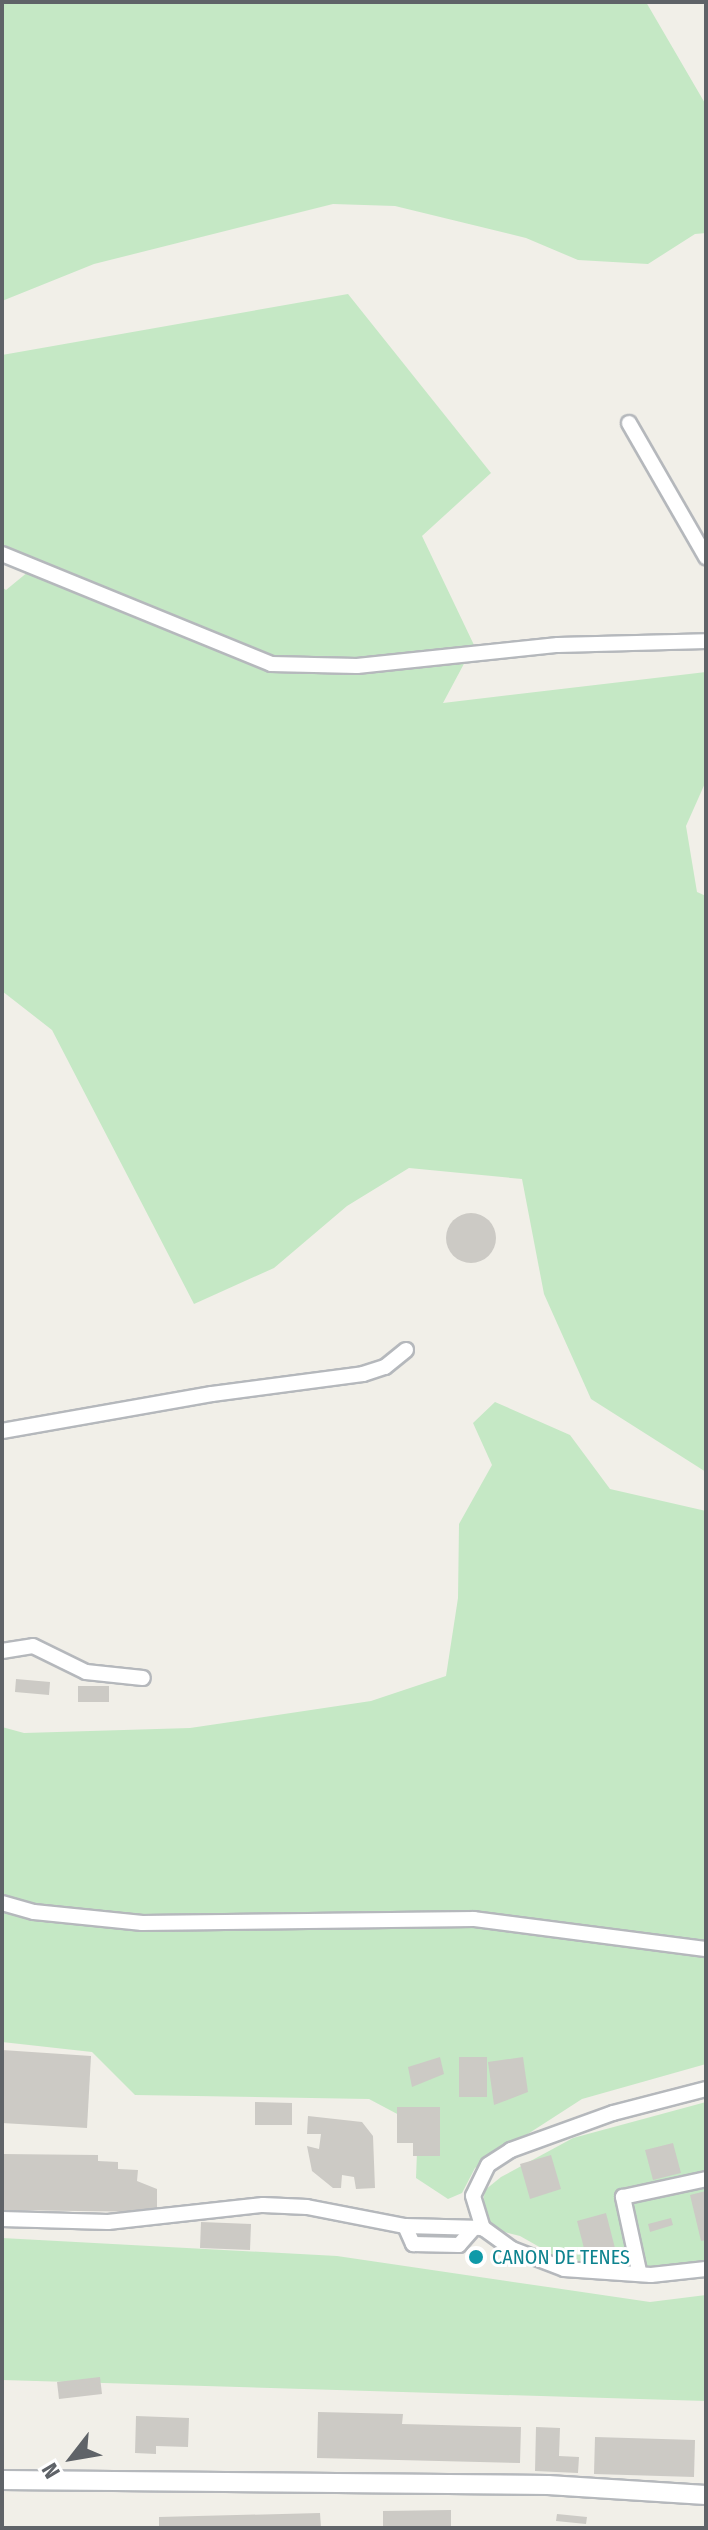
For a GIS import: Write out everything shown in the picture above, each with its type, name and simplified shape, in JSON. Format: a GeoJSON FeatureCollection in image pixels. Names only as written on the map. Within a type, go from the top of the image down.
{"type":"FeatureCollection","features":[{"type":"Feature","properties":{"kind":"street"},"geometry":{"type":"LineString","coordinates":[[629,423],[706,557]]}},
{"type":"Feature","properties":{"kind":"street"},"geometry":{"type":"LineString","coordinates":[[2,554],[271,664],[357,666],[405,657],[558,645],[706,641]]}},
{"type":"Feature","properties":{"kind":"street"},"geometry":{"type":"LineString","coordinates":[[2,1431],[212,1394],[336,1380],[385,1367],[406,1350]]}},
{"type":"Feature","properties":{"kind":"street"},"geometry":{"type":"LineString","coordinates":[[2,1651],[33,1646],[86,1672],[143,1678]]}},
{"type":"Feature","properties":{"kind":"street"},"geometry":{"type":"LineString","coordinates":[[2,1903],[34,1912],[142,1923],[474,1919],[706,1949]]}},
{"type":"Feature","properties":{"kind":"street"},"geometry":{"type":"LineString","coordinates":[[478,2228],[474,2209],[479,2178],[511,2150],[613,2113],[706,2089]]}},
{"type":"Feature","properties":{"kind":"street"},"geometry":{"type":"LineString","coordinates":[[639,2271],[623,2197],[706,2179]]}},
{"type":"Feature","properties":{"kind":"street"},"geometry":{"type":"LineString","coordinates":[[2,2219],[108,2222],[263,2205],[307,2207],[405,2226],[478,2228],[512,2249],[564,2269],[639,2271],[651,2275],[706,2269]]}},
{"type":"Feature","properties":{"kind":"street"},"geometry":{"type":"LineString","coordinates":[[2,2480],[548,2485],[706,2495]]}},
{"type":"Feature","properties":{"kind":"green space"},"geometry":{"type":"Polygon","coordinates":[[[2,2],[646,2],[706,105],[706,233],[695,234],[648,264],[578,260],[526,238],[395,206],[333,204],[94,264],[2,301],[2,2]]]}},
{"type":"Feature","properties":{"kind":"green space"},"geometry":{"type":"Polygon","coordinates":[[[348,294],[491,473],[422,536],[474,645],[443,703],[706,672],[706,781],[686,826],[697,892],[706,896],[706,1472],[591,1399],[544,1294],[522,1179],[409,1168],[347,1206],[274,1268],[194,1304],[52,1030],[2,991],[2,587],[6,590],[34,567],[2,545],[2,355],[348,294]]]}},
{"type":"Feature","properties":{"kind":"green space"},"geometry":{"type":"Polygon","coordinates":[[[495,1402],[570,1435],[610,1489],[706,1511],[706,2064],[582,2099],[475,2168],[462,2193],[448,2199],[416,2178],[418,2125],[369,2099],[135,2095],[92,2052],[2,2042],[2,1727],[24,1733],[190,1728],[371,1701],[446,1676],[458,1598],[459,1524],[492,1465],[473,1423],[495,1402]]]}},
{"type":"Feature","properties":{"kind":"green space"},"geometry":{"type":"Polygon","coordinates":[[[706,2102],[706,2272],[617,2275],[566,2262],[520,2236],[493,2229],[482,2209],[485,2190],[501,2177],[573,2138],[706,2102]]]}},
{"type":"Feature","properties":{"kind":"green space"},"geometry":{"type":"Polygon","coordinates":[[[2,2238],[337,2256],[650,2302],[706,2295],[706,2401],[2,2380],[2,2238]]]}},
{"type":"Feature","properties":{"kind":"building"},"geometry":{"type":"Polygon","coordinates":[[[471,1213],[489,1220],[496,1238],[489,1256],[471,1263],[453,1256],[446,1238],[453,1220],[471,1213]]]}},
{"type":"Feature","properties":{"kind":"building"},"geometry":{"type":"Polygon","coordinates":[[[16,1679],[50,1682],[49,1695],[15,1692],[16,1679]]]}},
{"type":"Feature","properties":{"kind":"building"},"geometry":{"type":"Polygon","coordinates":[[[78,1686],[109,1686],[109,1702],[78,1702],[78,1686]]]}},
{"type":"Feature","properties":{"kind":"building"},"geometry":{"type":"Polygon","coordinates":[[[2,2050],[91,2056],[87,2128],[2,2123],[2,2050]]]}},
{"type":"Feature","properties":{"kind":"building"},"geometry":{"type":"Polygon","coordinates":[[[440,2057],[444,2074],[412,2087],[408,2067],[440,2057]]]}},
{"type":"Feature","properties":{"kind":"building"},"geometry":{"type":"Polygon","coordinates":[[[459,2057],[487,2057],[487,2097],[459,2097],[459,2057]]]}},
{"type":"Feature","properties":{"kind":"building"},"geometry":{"type":"Polygon","coordinates":[[[523,2057],[528,2092],[494,2105],[488,2062],[523,2057]]]}},
{"type":"Feature","properties":{"kind":"building"},"geometry":{"type":"Polygon","coordinates":[[[255,2102],[292,2103],[292,2125],[255,2125],[255,2102]]]}},
{"type":"Feature","properties":{"kind":"building"},"geometry":{"type":"Polygon","coordinates":[[[397,2107],[440,2107],[440,2156],[413,2156],[413,2143],[397,2143],[397,2107]]]}},
{"type":"Feature","properties":{"kind":"building"},"geometry":{"type":"Polygon","coordinates":[[[308,2116],[362,2122],[373,2136],[375,2188],[356,2189],[354,2177],[342,2175],[341,2188],[333,2188],[312,2171],[307,2146],[319,2149],[321,2134],[307,2134],[308,2116]]]}},
{"type":"Feature","properties":{"kind":"building"},"geometry":{"type":"Polygon","coordinates":[[[673,2143],[681,2173],[653,2180],[645,2150],[673,2143]]]}},
{"type":"Feature","properties":{"kind":"building"},"geometry":{"type":"Polygon","coordinates":[[[2,2154],[98,2155],[98,2161],[118,2162],[118,2169],[138,2170],[137,2181],[157,2189],[157,2212],[2,2210],[2,2154]]]}},
{"type":"Feature","properties":{"kind":"building"},"geometry":{"type":"Polygon","coordinates":[[[551,2155],[561,2189],[530,2199],[520,2164],[551,2155]]]}},
{"type":"Feature","properties":{"kind":"building"},"geometry":{"type":"Polygon","coordinates":[[[706,2191],[706,2240],[701,2241],[690,2195],[706,2191]]]}},
{"type":"Feature","properties":{"kind":"building"},"geometry":{"type":"Polygon","coordinates":[[[606,2213],[617,2256],[588,2264],[577,2221],[606,2213]]]}},
{"type":"Feature","properties":{"kind":"building"},"geometry":{"type":"Polygon","coordinates":[[[671,2218],[673,2225],[650,2232],[648,2224],[671,2218]]]}},
{"type":"Feature","properties":{"kind":"building"},"geometry":{"type":"Polygon","coordinates":[[[201,2222],[251,2224],[250,2250],[200,2248],[201,2222]]]}},
{"type":"Feature","properties":{"kind":"building"},"geometry":{"type":"Polygon","coordinates":[[[100,2377],[102,2394],[59,2399],[57,2382],[100,2377]]]}},
{"type":"Feature","properties":{"kind":"building"},"geometry":{"type":"Polygon","coordinates":[[[318,2412],[403,2414],[402,2424],[521,2427],[520,2463],[317,2458],[318,2412]]]}},
{"type":"Feature","properties":{"kind":"building"},"geometry":{"type":"Polygon","coordinates":[[[136,2416],[189,2418],[188,2447],[156,2446],[156,2454],[135,2453],[136,2416]]]}},
{"type":"Feature","properties":{"kind":"building"},"geometry":{"type":"Polygon","coordinates":[[[536,2427],[560,2428],[559,2456],[579,2457],[578,2473],[535,2471],[536,2427]]]}},
{"type":"Feature","properties":{"kind":"building"},"geometry":{"type":"Polygon","coordinates":[[[595,2437],[695,2440],[694,2477],[594,2474],[595,2437]]]}},
{"type":"Feature","properties":{"kind":"building"},"geometry":{"type":"Polygon","coordinates":[[[451,2510],[451,2528],[383,2528],[383,2511],[451,2510]]]}},
{"type":"Feature","properties":{"kind":"building"},"geometry":{"type":"Polygon","coordinates":[[[320,2513],[321,2528],[159,2528],[159,2517],[320,2513]]]}},
{"type":"Feature","properties":{"kind":"building"},"geometry":{"type":"Polygon","coordinates":[[[557,2514],[587,2517],[586,2524],[556,2521],[557,2514]]]}},
{"type":"Feature","properties":{"kind":"place","name":"CANON DE TENES"},"geometry":{"type":"Point","coordinates":[476,2257]}}]}
